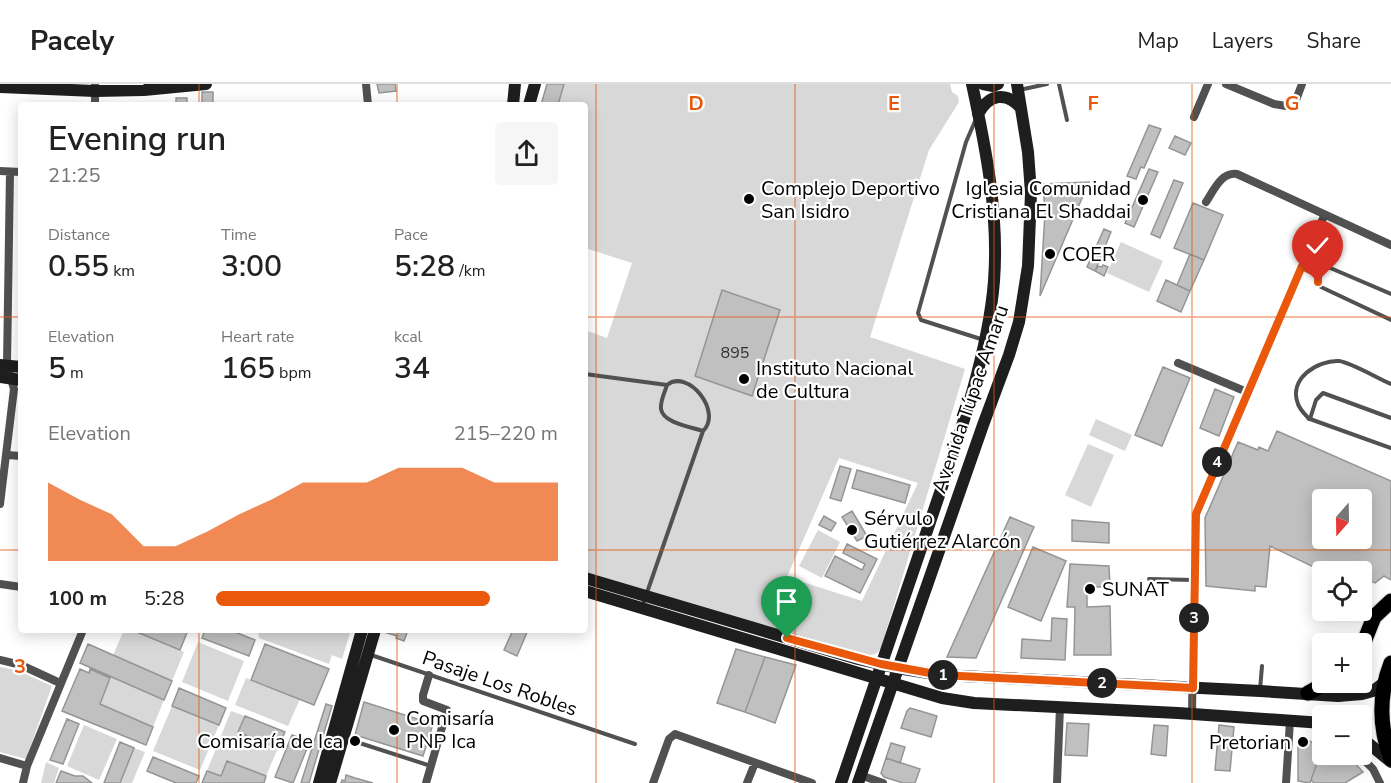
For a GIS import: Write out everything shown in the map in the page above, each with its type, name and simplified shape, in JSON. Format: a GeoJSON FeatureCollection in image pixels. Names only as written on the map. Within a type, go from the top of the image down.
{"type":"FeatureCollection","features":[{"type":"Feature","properties":{"kind":"highway"},"geometry":{"type":"LineString","coordinates":[[1364,633],[1367,616],[1391,601]]}},
{"type":"Feature","properties":{"kind":"highway"},"geometry":{"type":"LineString","coordinates":[[1391,663],[1385,682],[1381,715],[1385,744],[1391,761]]}},
{"type":"Feature","properties":{"kind":"highway"},"geometry":{"type":"LineString","coordinates":[[1308,693],[1312,691]]}},
{"type":"Feature","properties":{"kind":"street"},"geometry":{"type":"LineString","coordinates":[[8,86],[109,87],[144,90],[206,84]]}},
{"type":"Feature","properties":{"kind":"street"},"geometry":{"type":"LineString","coordinates":[[366,84],[368,102]]}},
{"type":"Feature","properties":{"kind":"street"},"geometry":{"type":"LineString","coordinates":[[513,102],[515,84]]}},
{"type":"Feature","properties":{"kind":"street"},"geometry":{"type":"LineString","coordinates":[[530,102],[535,84]]}},
{"type":"Feature","properties":{"kind":"street","name":"Avenida Túpac Amaru"},"geometry":{"type":"LineString","coordinates":[[841,783],[947,473],[985,341],[994,283],[995,225],[987,157],[972,84]]}},
{"type":"Feature","properties":{"kind":"street"},"geometry":{"type":"LineString","coordinates":[[983,84],[993,86],[998,84]]}},
{"type":"Feature","properties":{"kind":"street"},"geometry":{"type":"LineString","coordinates":[[1194,117],[1208,84]]}},
{"type":"Feature","properties":{"kind":"street"},"geometry":{"type":"LineString","coordinates":[[1226,84],[1274,104],[1286,106],[1296,100],[1302,84]]}},
{"type":"Feature","properties":{"kind":"street","name":"Avenida Túpac Amaru"},"geometry":{"type":"LineString","coordinates":[[859,779],[1010,355],[1024,296],[1028,266],[1031,193],[1029,161],[1018,87]]}},
{"type":"Feature","properties":{"kind":"street"},"geometry":{"type":"LineString","coordinates":[[978,114],[982,105],[996,97],[1014,100],[1021,108]]}},
{"type":"Feature","properties":{"kind":"street"},"geometry":{"type":"LineString","coordinates":[[0,171],[18,172]]}},
{"type":"Feature","properties":{"kind":"street"},"geometry":{"type":"LineString","coordinates":[[0,504],[14,389],[4,365],[10,172]]}},
{"type":"Feature","properties":{"kind":"street"},"geometry":{"type":"LineString","coordinates":[[1206,202],[1224,176],[1231,173],[1237,174],[1324,216],[1391,244]]}},
{"type":"Feature","properties":{"kind":"street"},"geometry":{"type":"LineString","coordinates":[[1192,714],[1196,514],[1324,216]]}},
{"type":"Feature","properties":{"kind":"street"},"geometry":{"type":"LineString","coordinates":[[1178,363],[1247,392]]}},
{"type":"Feature","properties":{"kind":"street"},"geometry":{"type":"LineString","coordinates":[[7,455],[18,456]]}},
{"type":"Feature","properties":{"kind":"street"},"geometry":{"type":"LineString","coordinates":[[947,473],[964,479]]}},
{"type":"Feature","properties":{"kind":"street"},"geometry":{"type":"LineString","coordinates":[[588,579],[643,603],[913,691],[942,698],[974,703],[1312,722]]}},
{"type":"Feature","properties":{"kind":"street"},"geometry":{"type":"LineString","coordinates":[[0,584],[18,587]]}},
{"type":"Feature","properties":{"kind":"street"},"geometry":{"type":"LineString","coordinates":[[588,592],[643,603],[897,668],[941,675],[1260,690],[1338,696],[1373,691],[1385,682]]}},
{"type":"Feature","properties":{"kind":"street"},"geometry":{"type":"LineString","coordinates":[[23,783],[27,766],[81,633]]}},
{"type":"Feature","properties":{"kind":"street"},"geometry":{"type":"LineString","coordinates":[[330,783],[344,738],[362,653],[362,633]]}},
{"type":"Feature","properties":{"kind":"street"},"geometry":{"type":"LineString","coordinates":[[319,783],[362,653],[373,633]]}},
{"type":"Feature","properties":{"kind":"street"},"geometry":{"type":"LineString","coordinates":[[0,660],[21,665],[60,683]]}},
{"type":"Feature","properties":{"kind":"street"},"geometry":{"type":"LineString","coordinates":[[426,783],[447,710],[423,701],[429,675]]}},
{"type":"Feature","properties":{"kind":"street"},"geometry":{"type":"LineString","coordinates":[[1057,783],[1060,707]]}},
{"type":"Feature","properties":{"kind":"street"},"geometry":{"type":"LineString","coordinates":[[1286,783],[1290,721]]}},
{"type":"Feature","properties":{"kind":"street"},"geometry":{"type":"LineString","coordinates":[[653,783],[669,739],[675,734],[812,783]]}},
{"type":"Feature","properties":{"kind":"street"},"geometry":{"type":"LineString","coordinates":[[1372,746],[1391,761]]}},
{"type":"Feature","properties":{"kind":"street"},"geometry":{"type":"LineString","coordinates":[[0,758],[27,766]]}},
{"type":"Feature","properties":{"kind":"street"},"geometry":{"type":"LineString","coordinates":[[747,783],[755,763]]}},
{"type":"Feature","properties":{"kind":"street"},"geometry":{"type":"LineString","coordinates":[[1369,765],[1380,783]]}},
{"type":"Feature","properties":{"kind":"street"},"geometry":{"type":"LineString","coordinates":[[859,779],[884,783]]}},
{"type":"Feature","properties":{"kind":"lane"},"geometry":{"type":"LineString","coordinates":[[1018,87],[1047,84]]}},
{"type":"Feature","properties":{"kind":"lane"},"geometry":{"type":"LineString","coordinates":[[1059,84],[1067,120]]}},
{"type":"Feature","properties":{"kind":"lane"},"geometry":{"type":"LineString","coordinates":[[978,114],[966,142],[918,313],[921,320],[985,341]]}},
{"type":"Feature","properties":{"kind":"lane"},"geometry":{"type":"LineString","coordinates":[[1302,266],[1318,274]]}},
{"type":"Feature","properties":{"kind":"lane"},"geometry":{"type":"LineString","coordinates":[[1391,294],[1329,267],[1323,268],[1318,274],[1320,287],[1391,320]]}},
{"type":"Feature","properties":{"kind":"lane"},"geometry":{"type":"LineString","coordinates":[[1391,384],[1341,361],[1315,367],[1297,384],[1297,403],[1310,419],[1391,448]]}},
{"type":"Feature","properties":{"kind":"lane"},"geometry":{"type":"LineString","coordinates":[[588,374],[667,385]]}},
{"type":"Feature","properties":{"kind":"lane"},"geometry":{"type":"LineString","coordinates":[[643,603],[710,415],[704,400],[688,384],[680,380],[672,381],[667,385],[661,403],[664,416],[703,431]]}},
{"type":"Feature","properties":{"kind":"lane"},"geometry":{"type":"LineString","coordinates":[[1310,419],[1316,400],[1323,393],[1391,418]]}},
{"type":"Feature","properties":{"kind":"lane"},"geometry":{"type":"LineString","coordinates":[[1149,579],[1195,580]]}},
{"type":"Feature","properties":{"kind":"lane","name":"Pasaje Los Robles"},"geometry":{"type":"LineString","coordinates":[[362,653],[634,744]]}},
{"type":"Feature","properties":{"kind":"lane"},"geometry":{"type":"LineString","coordinates":[[1260,690],[1262,666]]}},
{"type":"Feature","properties":{"kind":"lane"},"geometry":{"type":"LineString","coordinates":[[344,738],[431,766]]}},
{"type":"Feature","properties":{"kind":"shaded area"},"geometry":{"type":"Polygon","coordinates":[[[564,84],[950,84],[952,92],[958,96],[959,102],[929,150],[870,337],[965,369],[881,648],[877,653],[868,657],[588,573],[588,331],[607,338],[632,263],[588,249],[588,102],[559,102],[564,84]],[[839,458],[787,577],[862,601],[918,483],[839,458]]]}},
{"type":"Feature","properties":{"kind":"shaded area"},"geometry":{"type":"Polygon","coordinates":[[[1121,242],[1163,261],[1149,292],[1107,273],[1121,242]]]}},
{"type":"Feature","properties":{"kind":"shaded area"},"geometry":{"type":"Polygon","coordinates":[[[1096,419],[1132,435],[1125,451],[1089,435],[1096,419]]]}},
{"type":"Feature","properties":{"kind":"shaded area"},"geometry":{"type":"Polygon","coordinates":[[[1088,444],[1114,455],[1091,507],[1065,495],[1088,444]]]}},
{"type":"Feature","properties":{"kind":"shaded area"},"geometry":{"type":"Polygon","coordinates":[[[818,530],[840,542],[822,578],[799,566],[818,530]]]}},
{"type":"Feature","properties":{"kind":"shaded area"},"geometry":{"type":"Polygon","coordinates":[[[123,633],[139,633],[184,652],[172,681],[113,655],[123,633]]]}},
{"type":"Feature","properties":{"kind":"shaded area"},"geometry":{"type":"Polygon","coordinates":[[[258,633],[350,633],[342,659],[332,655],[329,664],[259,638],[258,633]]]}},
{"type":"Feature","properties":{"kind":"shaded area"},"geometry":{"type":"Polygon","coordinates":[[[198,642],[244,661],[228,701],[182,682],[198,642]]]}},
{"type":"Feature","properties":{"kind":"shaded area"},"geometry":{"type":"Polygon","coordinates":[[[0,667],[16,670],[52,686],[26,759],[0,752],[0,667]]]}},
{"type":"Feature","properties":{"kind":"shaded area"},"geometry":{"type":"Polygon","coordinates":[[[111,676],[164,700],[153,727],[100,704],[111,676]]]}},
{"type":"Feature","properties":{"kind":"shaded area"},"geometry":{"type":"Polygon","coordinates":[[[246,678],[300,699],[288,726],[235,705],[246,678]]]}},
{"type":"Feature","properties":{"kind":"shaded area"},"geometry":{"type":"Polygon","coordinates":[[[172,706],[219,725],[200,770],[153,751],[172,706]]]}},
{"type":"Feature","properties":{"kind":"shaded area"},"geometry":{"type":"Polygon","coordinates":[[[231,711],[245,716],[239,732],[278,748],[266,776],[227,761],[221,776],[207,771],[231,711]]]}},
{"type":"Feature","properties":{"kind":"shaded area"},"geometry":{"type":"Polygon","coordinates":[[[84,725],[117,739],[99,780],[67,766],[84,725]]]}},
{"type":"Feature","properties":{"kind":"shaded area"},"geometry":{"type":"Polygon","coordinates":[[[134,748],[145,752],[132,783],[120,783],[134,748]]]}},
{"type":"Feature","properties":{"kind":"shaded area"},"geometry":{"type":"Polygon","coordinates":[[[46,762],[59,768],[54,783],[41,783],[46,762]]]}},
{"type":"Feature","properties":{"kind":"building"},"geometry":{"type":"Polygon","coordinates":[[[377,84],[395,84],[396,91],[379,93],[377,84]]]}},
{"type":"Feature","properties":{"kind":"building"},"geometry":{"type":"Polygon","coordinates":[[[547,84],[564,84],[559,102],[542,102],[547,84]]]}},
{"type":"Feature","properties":{"kind":"building"},"geometry":{"type":"Polygon","coordinates":[[[202,92],[213,92],[213,102],[202,102],[202,92]]]}},
{"type":"Feature","properties":{"kind":"building"},"geometry":{"type":"Polygon","coordinates":[[[176,98],[187,98],[187,102],[176,102],[176,98]]]}},
{"type":"Feature","properties":{"kind":"building"},"geometry":{"type":"Polygon","coordinates":[[[1149,125],[1161,129],[1144,168],[1141,167],[1136,179],[1127,176],[1149,125]]]}},
{"type":"Feature","properties":{"kind":"building"},"geometry":{"type":"Polygon","coordinates":[[[1175,136],[1191,143],[1185,155],[1169,148],[1175,136]]]}},
{"type":"Feature","properties":{"kind":"building"},"geometry":{"type":"Polygon","coordinates":[[[1149,169],[1158,172],[1134,227],[1125,223],[1149,169]]]}},
{"type":"Feature","properties":{"kind":"building"},"geometry":{"type":"Polygon","coordinates":[[[1174,180],[1183,183],[1160,238],[1151,234],[1174,180]]]}},
{"type":"Feature","properties":{"kind":"building","name":"COER"},"geometry":{"type":"Polygon","coordinates":[[[1089,182],[1040,296],[1045,213],[1043,184],[1089,182]]]}},
{"type":"Feature","properties":{"kind":"building"},"geometry":{"type":"Polygon","coordinates":[[[1193,203],[1223,215],[1204,260],[1174,248],[1193,203]]]}},
{"type":"Feature","properties":{"kind":"building"},"geometry":{"type":"Polygon","coordinates":[[[1104,229],[1111,232],[1095,271],[1087,267],[1104,229]]]}},
{"type":"Feature","properties":{"kind":"building"},"geometry":{"type":"Polygon","coordinates":[[[1190,254],[1204,260],[1190,291],[1177,285],[1190,254]]]}},
{"type":"Feature","properties":{"kind":"building"},"geometry":{"type":"Polygon","coordinates":[[[1098,266],[1108,267],[1104,276],[1095,271],[1098,266]]]}},
{"type":"Feature","properties":{"kind":"building"},"geometry":{"type":"Polygon","coordinates":[[[1166,280],[1190,291],[1181,312],[1157,301],[1166,280]]]}},
{"type":"Feature","properties":{"kind":"building"},"geometry":{"type":"Polygon","coordinates":[[[722,290],[780,310],[752,396],[695,376],[722,290]]]}},
{"type":"Feature","properties":{"kind":"building"},"geometry":{"type":"Polygon","coordinates":[[[1163,367],[1190,378],[1162,446],[1135,435],[1163,367]]]}},
{"type":"Feature","properties":{"kind":"building"},"geometry":{"type":"Polygon","coordinates":[[[1215,389],[1234,397],[1219,436],[1200,428],[1215,389]]]}},
{"type":"Feature","properties":{"kind":"building"},"geometry":{"type":"Polygon","coordinates":[[[1277,431],[1391,481],[1391,580],[1384,576],[1375,583],[1372,582],[1372,561],[1312,561],[1312,566],[1270,546],[1266,587],[1255,586],[1255,591],[1206,586],[1205,518],[1238,442],[1258,450],[1259,447],[1268,451],[1277,431]]]}},
{"type":"Feature","properties":{"kind":"building"},"geometry":{"type":"Polygon","coordinates":[[[840,466],[851,469],[841,501],[830,498],[840,466]]]}},
{"type":"Feature","properties":{"kind":"building"},"geometry":{"type":"Polygon","coordinates":[[[857,470],[910,485],[905,503],[852,488],[857,470]]]}},
{"type":"Feature","properties":{"kind":"building"},"geometry":{"type":"Polygon","coordinates":[[[852,511],[867,536],[857,541],[842,517],[852,511]]]}},
{"type":"Feature","properties":{"kind":"building"},"geometry":{"type":"Polygon","coordinates":[[[824,516],[836,523],[831,531],[819,525],[824,516]]]}},
{"type":"Feature","properties":{"kind":"building"},"geometry":{"type":"Polygon","coordinates":[[[1010,517],[1034,527],[976,658],[947,657],[1010,517]]]}},
{"type":"Feature","properties":{"kind":"building"},"geometry":{"type":"Polygon","coordinates":[[[1072,520],[1109,523],[1109,543],[1072,541],[1072,520]]]}},
{"type":"Feature","properties":{"kind":"building"},"geometry":{"type":"Polygon","coordinates":[[[847,544],[877,559],[860,593],[825,576],[835,556],[862,570],[865,564],[843,553],[847,544]]]}},
{"type":"Feature","properties":{"kind":"building"},"geometry":{"type":"Polygon","coordinates":[[[1033,547],[1066,561],[1041,621],[1008,607],[1033,547]]]}},
{"type":"Feature","properties":{"kind":"building"},"geometry":{"type":"Polygon","coordinates":[[[1070,564],[1109,566],[1110,586],[1087,588],[1087,607],[1110,606],[1111,655],[1074,655],[1075,607],[1067,607],[1070,564]]]}},
{"type":"Feature","properties":{"kind":"building"},"geometry":{"type":"Polygon","coordinates":[[[1052,618],[1067,619],[1065,660],[1021,658],[1022,639],[1051,641],[1052,618]]]}},
{"type":"Feature","properties":{"kind":"building"},"geometry":{"type":"Polygon","coordinates":[[[139,633],[187,633],[180,650],[139,633]]]}},
{"type":"Feature","properties":{"kind":"building"},"geometry":{"type":"Polygon","coordinates":[[[204,633],[238,633],[255,640],[249,656],[202,638],[204,633]]]}},
{"type":"Feature","properties":{"kind":"building"},"geometry":{"type":"Polygon","coordinates":[[[387,633],[407,633],[404,641],[396,638],[397,636],[387,633]]]}},
{"type":"Feature","properties":{"kind":"building"},"geometry":{"type":"Polygon","coordinates":[[[512,633],[527,633],[517,656],[504,650],[512,633]]]}},
{"type":"Feature","properties":{"kind":"building"},"geometry":{"type":"Polygon","coordinates":[[[88,644],[172,681],[164,700],[80,663],[88,644]]]}},
{"type":"Feature","properties":{"kind":"building"},"geometry":{"type":"Polygon","coordinates":[[[265,644],[329,669],[314,705],[251,680],[265,644]]]}},
{"type":"Feature","properties":{"kind":"building"},"geometry":{"type":"Polygon","coordinates":[[[736,649],[765,657],[745,712],[717,703],[736,649]]]}},
{"type":"Feature","properties":{"kind":"building"},"geometry":{"type":"Polygon","coordinates":[[[765,657],[796,665],[775,723],[745,712],[765,657]]]}},
{"type":"Feature","properties":{"kind":"building"},"geometry":{"type":"Polygon","coordinates":[[[80,669],[89,673],[90,669],[110,678],[100,704],[153,727],[146,745],[62,711],[80,669]]]}},
{"type":"Feature","properties":{"kind":"building"},"geometry":{"type":"Polygon","coordinates":[[[179,688],[226,708],[219,725],[172,706],[179,688]]]}},
{"type":"Feature","properties":{"kind":"building","name":"Comisaría PNP Ica"},"geometry":{"type":"Polygon","coordinates":[[[364,702],[433,724],[423,756],[355,735],[364,702]]]}},
{"type":"Feature","properties":{"kind":"building"},"geometry":{"type":"Polygon","coordinates":[[[326,704],[332,706],[309,783],[301,783],[326,704]]]}},
{"type":"Feature","properties":{"kind":"building"},"geometry":{"type":"Polygon","coordinates":[[[910,708],[937,716],[931,737],[901,728],[910,708]]]}},
{"type":"Feature","properties":{"kind":"building"},"geometry":{"type":"Polygon","coordinates":[[[245,716],[285,732],[278,748],[238,732],[245,716]]]}},
{"type":"Feature","properties":{"kind":"building"},"geometry":{"type":"Polygon","coordinates":[[[67,719],[79,724],[63,764],[50,760],[67,719]]]}},
{"type":"Feature","properties":{"kind":"building"},"geometry":{"type":"Polygon","coordinates":[[[1067,723],[1089,724],[1087,756],[1065,755],[1067,723]]]}},
{"type":"Feature","properties":{"kind":"building"},"geometry":{"type":"Polygon","coordinates":[[[1154,725],[1168,726],[1166,756],[1151,754],[1154,725]]]}},
{"type":"Feature","properties":{"kind":"building"},"geometry":{"type":"Polygon","coordinates":[[[1219,725],[1234,727],[1230,771],[1215,770],[1219,725]]]}},
{"type":"Feature","properties":{"kind":"building"},"geometry":{"type":"Polygon","coordinates":[[[292,735],[310,741],[293,783],[275,777],[292,735]]]}},
{"type":"Feature","properties":{"kind":"building"},"geometry":{"type":"Polygon","coordinates":[[[1298,740],[1312,742],[1312,765],[1316,765],[1310,783],[1298,781],[1298,740]]]}},
{"type":"Feature","properties":{"kind":"building"},"geometry":{"type":"Polygon","coordinates":[[[120,742],[134,748],[120,783],[104,783],[120,742]]]}},
{"type":"Feature","properties":{"kind":"building"},"geometry":{"type":"Polygon","coordinates":[[[891,743],[905,747],[900,763],[886,758],[891,743]]]}},
{"type":"Feature","properties":{"kind":"building"},"geometry":{"type":"Polygon","coordinates":[[[153,757],[199,776],[196,783],[176,783],[147,771],[153,757]]]}},
{"type":"Feature","properties":{"kind":"building"},"geometry":{"type":"Polygon","coordinates":[[[886,758],[920,769],[915,783],[903,783],[884,777],[881,773],[886,758]]]}},
{"type":"Feature","properties":{"kind":"building"},"geometry":{"type":"Polygon","coordinates":[[[227,761],[266,776],[264,783],[202,783],[207,771],[221,776],[227,761]]]}},
{"type":"Feature","properties":{"kind":"building"},"geometry":{"type":"Polygon","coordinates":[[[1316,765],[1356,765],[1363,772],[1345,783],[1314,783],[1311,780],[1316,765]]]}},
{"type":"Feature","properties":{"kind":"building"},"geometry":{"type":"Polygon","coordinates":[[[61,771],[83,776],[92,783],[56,783],[61,771]]]}},
{"type":"Feature","properties":{"kind":"building"},"geometry":{"type":"Polygon","coordinates":[[[346,775],[373,783],[341,783],[342,780],[345,781],[346,775]]]}},
{"type":"Feature","properties":{"kind":"place","name":"Complejo Deportivo San Isidro"},"geometry":{"type":"Point","coordinates":[749,199]}},
{"type":"Feature","properties":{"kind":"place","name":"Iglesia Comunidad Cristiana El Shaddai"},"geometry":{"type":"Point","coordinates":[1143,200]}},
{"type":"Feature","properties":{"kind":"place","name":"COER"},"geometry":{"type":"Point","coordinates":[1050,254]}},
{"type":"Feature","properties":{"kind":"place","name":"Instituto Nacional de Cultura"},"geometry":{"type":"Point","coordinates":[744,379]}},
{"type":"Feature","properties":{"kind":"place","name":"Sérvulo Gutiérrez Alarcón"},"geometry":{"type":"Point","coordinates":[852,530]}},
{"type":"Feature","properties":{"kind":"place","name":"SUNAT"},"geometry":{"type":"Point","coordinates":[1090,589]}},
{"type":"Feature","properties":{"kind":"place","name":"Comisaría PNP Ica"},"geometry":{"type":"Point","coordinates":[394,730]}},
{"type":"Feature","properties":{"kind":"place","name":"Comisaría de Ica"},"geometry":{"type":"Point","coordinates":[355,741]}},
{"type":"Feature","properties":{"kind":"place","name":"Pretorian"},"geometry":{"type":"Point","coordinates":[1303,742]}},
{"type":"Feature","properties":{"kind":"route"},"geometry":{"type":"LineString","coordinates":[[787,638],[858,659],[941,675],[1193,688],[1196,514],[1302,266],[1318,274],[1318,282]]}}]}
